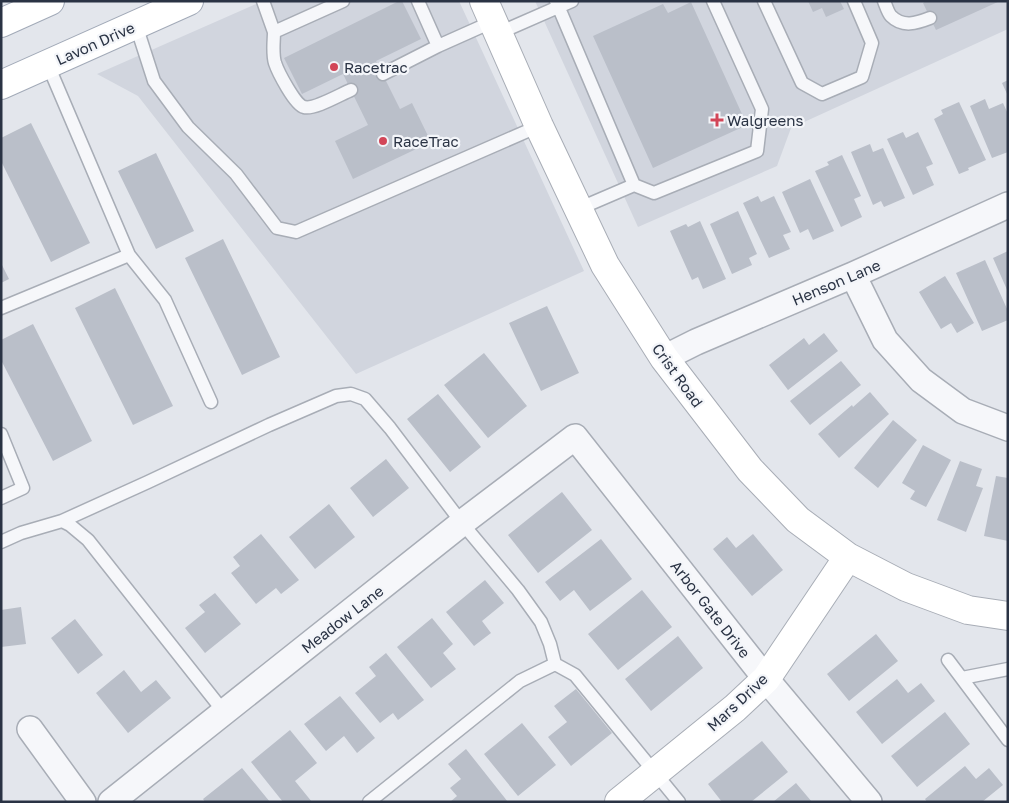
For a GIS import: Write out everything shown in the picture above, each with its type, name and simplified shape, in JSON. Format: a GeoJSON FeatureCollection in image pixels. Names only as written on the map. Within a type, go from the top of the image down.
{"type":"FeatureCollection","features":[{"type":"Feature","properties":{"kind":"street"},"geometry":{"type":"LineString","coordinates":[[1,23],[50,1]]}},
{"type":"Feature","properties":{"kind":"street","name":"Lavon Drive"},"geometry":{"type":"LineString","coordinates":[[1,85],[189,1]]}},
{"type":"Feature","properties":{"kind":"street","name":"Crist Road"},"geometry":{"type":"LineString","coordinates":[[492,18],[539,126],[604,265],[664,358],[750,470],[798,520],[848,557],[906,587],[968,610],[1008,616]]}},
{"type":"Feature","properties":{"kind":"street","name":"Henson Lane"},"geometry":{"type":"LineString","coordinates":[[664,358],[696,342],[853,276],[1008,205]]}},
{"type":"Feature","properties":{"kind":"street"},"geometry":{"type":"LineString","coordinates":[[853,276],[885,340],[920,380],[963,412],[1008,428]]}},
{"type":"Feature","properties":{"kind":"street","name":"Meadow Lane"},"geometry":{"type":"LineString","coordinates":[[111,802],[462,523],[575,437]]}},
{"type":"Feature","properties":{"kind":"street","name":"Arbor Gate Drive"},"geometry":{"type":"LineString","coordinates":[[575,437],[766,679],[869,802]]}},
{"type":"Feature","properties":{"kind":"street","name":"Mars Drive"},"geometry":{"type":"LineString","coordinates":[[619,802],[735,708],[766,679],[848,557]]}},
{"type":"Feature","properties":{"kind":"street"},"geometry":{"type":"LineString","coordinates":[[30,729],[83,802]]}},
{"type":"Feature","properties":{"kind":"lane"},"geometry":{"type":"LineString","coordinates":[[263,1],[274,32],[275,62],[296,102],[303,107],[313,107],[351,90]]}},
{"type":"Feature","properties":{"kind":"lane"},"geometry":{"type":"LineString","coordinates":[[274,32],[343,1]]}},
{"type":"Feature","properties":{"kind":"lane"},"geometry":{"type":"LineString","coordinates":[[418,1],[438,46]]}},
{"type":"Feature","properties":{"kind":"lane"},"geometry":{"type":"LineString","coordinates":[[383,74],[492,18],[572,1]]}},
{"type":"Feature","properties":{"kind":"lane"},"geometry":{"type":"LineString","coordinates":[[578,209],[634,185],[654,193],[757,151],[762,109],[712,1]]}},
{"type":"Feature","properties":{"kind":"lane"},"geometry":{"type":"LineString","coordinates":[[764,1],[802,83],[822,94],[862,77],[872,43],[854,1]]}},
{"type":"Feature","properties":{"kind":"lane"},"geometry":{"type":"LineString","coordinates":[[884,1],[890,15],[899,22],[915,24],[930,18]]}},
{"type":"Feature","properties":{"kind":"lane"},"geometry":{"type":"LineString","coordinates":[[557,4],[634,185]]}},
{"type":"Feature","properties":{"kind":"lane"},"geometry":{"type":"LineString","coordinates":[[136,25],[154,81],[188,128],[236,174],[277,228],[296,232],[539,126]]}},
{"type":"Feature","properties":{"kind":"lane"},"geometry":{"type":"LineString","coordinates":[[48,65],[129,255],[165,300],[211,402]]}},
{"type":"Feature","properties":{"kind":"lane"},"geometry":{"type":"LineString","coordinates":[[1,308],[129,255]]}},
{"type":"Feature","properties":{"kind":"lane"},"geometry":{"type":"LineString","coordinates":[[1,542],[21,533],[62,521],[336,396],[350,394],[365,399],[401,442],[462,523],[518,590],[541,622],[550,644],[555,664],[576,675],[679,802]]}},
{"type":"Feature","properties":{"kind":"lane"},"geometry":{"type":"LineString","coordinates":[[1,434],[23,488],[1,498]]}},
{"type":"Feature","properties":{"kind":"lane"},"geometry":{"type":"LineString","coordinates":[[62,521],[88,540],[224,712]]}},
{"type":"Feature","properties":{"kind":"lane"},"geometry":{"type":"LineString","coordinates":[[948,660],[1008,740]]}},
{"type":"Feature","properties":{"kind":"lane"},"geometry":{"type":"LineString","coordinates":[[369,802],[520,682],[555,664]]}},
{"type":"Feature","properties":{"kind":"lane"},"geometry":{"type":"LineString","coordinates":[[962,678],[1008,669]]}},
{"type":"Feature","properties":{"kind":"shaded area"},"geometry":{"type":"Polygon","coordinates":[[[263,1],[459,1],[584,271],[356,374],[138,96],[97,74],[263,1]]]}},
{"type":"Feature","properties":{"kind":"shaded area"},"geometry":{"type":"Polygon","coordinates":[[[535,1],[1008,1],[1008,29],[791,128],[777,166],[638,227],[535,1]]]}},
{"type":"Feature","properties":{"kind":"building","name":"Racetrac"},"geometry":{"type":"Polygon","coordinates":[[[402,1],[421,39],[376,61],[400,109],[412,103],[431,142],[353,179],[335,141],[368,125],[343,74],[302,94],[284,58],[402,1]]]}},
{"type":"Feature","properties":{"kind":"building"},"geometry":{"type":"Polygon","coordinates":[[[808,1],[840,1],[844,9],[826,17],[822,8],[813,12],[808,1]]]}},
{"type":"Feature","properties":{"kind":"building"},"geometry":{"type":"Polygon","coordinates":[[[926,1],[1000,1],[936,30],[923,3],[926,1]]]}},
{"type":"Feature","properties":{"kind":"building","name":"Walgreens"},"geometry":{"type":"Polygon","coordinates":[[[691,2],[747,125],[653,168],[593,36],[663,4],[668,13],[691,2]]]}},
{"type":"Feature","properties":{"kind":"building"},"geometry":{"type":"Polygon","coordinates":[[[1008,80],[1008,96],[1002,83],[1008,80]]]}},
{"type":"Feature","properties":{"kind":"building"},"geometry":{"type":"Polygon","coordinates":[[[985,99],[989,109],[1003,103],[1008,114],[1008,152],[992,158],[970,106],[985,99]]]}},
{"type":"Feature","properties":{"kind":"building"},"geometry":{"type":"Polygon","coordinates":[[[959,102],[986,160],[959,174],[934,119],[943,114],[941,110],[959,102]]]}},
{"type":"Feature","properties":{"kind":"building"},"geometry":{"type":"Polygon","coordinates":[[[31,123],[90,243],[51,262],[1,161],[1,138],[31,123]]]}},
{"type":"Feature","properties":{"kind":"building"},"geometry":{"type":"Polygon","coordinates":[[[903,132],[906,138],[918,132],[933,164],[926,167],[934,185],[913,195],[887,139],[903,132]]]}},
{"type":"Feature","properties":{"kind":"building"},"geometry":{"type":"Polygon","coordinates":[[[870,144],[873,152],[883,148],[905,198],[884,207],[881,201],[873,205],[851,152],[870,144]]]}},
{"type":"Feature","properties":{"kind":"building"},"geometry":{"type":"Polygon","coordinates":[[[156,153],[194,231],[156,249],[118,171],[156,153]]]}},
{"type":"Feature","properties":{"kind":"building"},"geometry":{"type":"Polygon","coordinates":[[[842,155],[861,196],[854,199],[862,217],[841,227],[815,171],[829,165],[827,162],[842,155]]]}},
{"type":"Feature","properties":{"kind":"building"},"geometry":{"type":"Polygon","coordinates":[[[810,179],[834,231],[813,240],[808,229],[800,233],[782,192],[810,179]]]}},
{"type":"Feature","properties":{"kind":"building"},"geometry":{"type":"Polygon","coordinates":[[[758,196],[761,202],[774,196],[791,232],[783,235],[790,249],[769,258],[743,203],[758,196]]]}},
{"type":"Feature","properties":{"kind":"building"},"geometry":{"type":"Polygon","coordinates":[[[738,211],[757,254],[749,258],[752,265],[732,274],[710,224],[738,211]]]}},
{"type":"Feature","properties":{"kind":"building"},"geometry":{"type":"Polygon","coordinates":[[[700,221],[726,279],[703,289],[698,277],[692,280],[670,231],[686,224],[688,227],[700,221]]]}},
{"type":"Feature","properties":{"kind":"building"},"geometry":{"type":"Polygon","coordinates":[[[223,239],[280,357],[242,375],[185,258],[223,239]]]}},
{"type":"Feature","properties":{"kind":"building"},"geometry":{"type":"Polygon","coordinates":[[[1008,251],[1008,292],[993,258],[1008,251]]]}},
{"type":"Feature","properties":{"kind":"building"},"geometry":{"type":"Polygon","coordinates":[[[985,260],[1008,311],[1008,320],[982,331],[956,273],[985,260]]]}},
{"type":"Feature","properties":{"kind":"building"},"geometry":{"type":"Polygon","coordinates":[[[1,263],[9,279],[1,283],[1,263]]]}},
{"type":"Feature","properties":{"kind":"building"},"geometry":{"type":"Polygon","coordinates":[[[945,276],[974,323],[957,333],[951,323],[941,329],[919,292],[945,276]]]}},
{"type":"Feature","properties":{"kind":"building"},"geometry":{"type":"Polygon","coordinates":[[[115,288],[173,406],[133,425],[75,308],[115,288]]]}},
{"type":"Feature","properties":{"kind":"building"},"geometry":{"type":"Polygon","coordinates":[[[547,306],[579,373],[541,391],[509,323],[547,306]]]}},
{"type":"Feature","properties":{"kind":"building"},"geometry":{"type":"Polygon","coordinates":[[[33,324],[92,441],[53,461],[1,360],[1,340],[33,324]]]}},
{"type":"Feature","properties":{"kind":"building"},"geometry":{"type":"Polygon","coordinates":[[[824,333],[838,351],[788,390],[769,365],[804,338],[809,345],[824,333]]]}},
{"type":"Feature","properties":{"kind":"building"},"geometry":{"type":"Polygon","coordinates":[[[484,353],[527,406],[488,438],[444,385],[484,353]]]}},
{"type":"Feature","properties":{"kind":"building"},"geometry":{"type":"Polygon","coordinates":[[[841,361],[861,385],[810,425],[790,401],[841,361]]]}},
{"type":"Feature","properties":{"kind":"building"},"geometry":{"type":"Polygon","coordinates":[[[870,392],[889,414],[839,458],[818,434],[870,392]]]}},
{"type":"Feature","properties":{"kind":"building"},"geometry":{"type":"Polygon","coordinates":[[[438,394],[481,447],[450,472],[407,419],[438,394]]]}},
{"type":"Feature","properties":{"kind":"building"},"geometry":{"type":"Polygon","coordinates":[[[893,420],[917,440],[878,488],[854,468],[893,420]]]}},
{"type":"Feature","properties":{"kind":"building"},"geometry":{"type":"Polygon","coordinates":[[[923,445],[951,460],[926,507],[910,499],[915,491],[902,483],[923,445]]]}},
{"type":"Feature","properties":{"kind":"building"},"geometry":{"type":"Polygon","coordinates":[[[386,459],[409,488],[373,517],[350,488],[386,459]]]}},
{"type":"Feature","properties":{"kind":"building"},"geometry":{"type":"Polygon","coordinates":[[[960,461],[982,469],[976,486],[983,488],[966,532],[937,520],[960,461]]]}},
{"type":"Feature","properties":{"kind":"building"},"geometry":{"type":"Polygon","coordinates":[[[996,476],[1008,478],[1008,541],[984,536],[996,476]]]}},
{"type":"Feature","properties":{"kind":"building"},"geometry":{"type":"Polygon","coordinates":[[[562,492],[592,530],[538,573],[508,535],[562,492]]]}},
{"type":"Feature","properties":{"kind":"building"},"geometry":{"type":"Polygon","coordinates":[[[329,504],[355,537],[315,569],[289,537],[329,504]]]}},
{"type":"Feature","properties":{"kind":"building"},"geometry":{"type":"Polygon","coordinates":[[[261,534],[299,580],[281,594],[276,588],[256,604],[231,573],[240,566],[233,557],[261,534]]]}},
{"type":"Feature","properties":{"kind":"building"},"geometry":{"type":"Polygon","coordinates":[[[753,534],[783,570],[752,596],[713,549],[727,537],[736,548],[753,534]]]}},
{"type":"Feature","properties":{"kind":"building"},"geometry":{"type":"Polygon","coordinates":[[[601,539],[632,579],[590,611],[574,590],[560,601],[545,582],[601,539]]]}},
{"type":"Feature","properties":{"kind":"building"},"geometry":{"type":"Polygon","coordinates":[[[485,580],[504,603],[482,621],[491,633],[474,646],[446,612],[485,580]]]}},
{"type":"Feature","properties":{"kind":"building"},"geometry":{"type":"Polygon","coordinates":[[[642,590],[672,627],[618,670],[588,634],[642,590]]]}},
{"type":"Feature","properties":{"kind":"building"},"geometry":{"type":"Polygon","coordinates":[[[215,593],[241,624],[205,653],[185,628],[205,612],[199,605],[215,593]]]}},
{"type":"Feature","properties":{"kind":"building"},"geometry":{"type":"Polygon","coordinates":[[[21,607],[26,644],[1,647],[1,610],[21,607]]]}},
{"type":"Feature","properties":{"kind":"building"},"geometry":{"type":"Polygon","coordinates":[[[432,618],[453,644],[443,653],[456,669],[431,688],[397,647],[432,618]]]}},
{"type":"Feature","properties":{"kind":"building"},"geometry":{"type":"Polygon","coordinates":[[[75,619],[103,655],[78,674],[51,638],[75,619]]]}},
{"type":"Feature","properties":{"kind":"building"},"geometry":{"type":"Polygon","coordinates":[[[876,634],[898,661],[849,701],[827,674],[876,634]]]}},
{"type":"Feature","properties":{"kind":"building"},"geometry":{"type":"Polygon","coordinates":[[[678,636],[703,668],[651,711],[625,679],[678,636]]]}},
{"type":"Feature","properties":{"kind":"building"},"geometry":{"type":"Polygon","coordinates":[[[386,653],[424,700],[398,720],[393,713],[380,723],[355,693],[376,676],[369,667],[386,653]]]}},
{"type":"Feature","properties":{"kind":"building"},"geometry":{"type":"Polygon","coordinates":[[[124,670],[141,692],[156,680],[171,698],[128,733],[96,693],[124,670]]]}},
{"type":"Feature","properties":{"kind":"building"},"geometry":{"type":"Polygon","coordinates":[[[897,679],[908,693],[921,683],[935,701],[882,744],[856,712],[897,679]]]}},
{"type":"Feature","properties":{"kind":"building"},"geometry":{"type":"Polygon","coordinates":[[[576,689],[612,733],[571,766],[548,737],[567,722],[554,706],[576,689]]]}},
{"type":"Feature","properties":{"kind":"building"},"geometry":{"type":"Polygon","coordinates":[[[340,696],[375,738],[357,753],[344,736],[326,751],[304,724],[340,696]]]}},
{"type":"Feature","properties":{"kind":"building"},"geometry":{"type":"Polygon","coordinates":[[[945,712],[970,744],[917,787],[891,756],[945,712]]]}},
{"type":"Feature","properties":{"kind":"building"},"geometry":{"type":"Polygon","coordinates":[[[522,723],[556,765],[518,796],[484,754],[522,723]]]}},
{"type":"Feature","properties":{"kind":"building"},"geometry":{"type":"Polygon","coordinates":[[[290,730],[317,763],[295,781],[312,802],[283,802],[251,762],[290,730]]]}},
{"type":"Feature","properties":{"kind":"building"},"geometry":{"type":"Polygon","coordinates":[[[762,741],[788,772],[751,802],[722,802],[708,784],[762,741]]]}},
{"type":"Feature","properties":{"kind":"building"},"geometry":{"type":"Polygon","coordinates":[[[466,749],[508,802],[450,802],[457,796],[450,788],[461,779],[448,764],[466,749]]]}},
{"type":"Feature","properties":{"kind":"building"},"geometry":{"type":"Polygon","coordinates":[[[965,766],[976,779],[989,768],[1003,785],[982,802],[927,802],[925,799],[965,766]]]}},
{"type":"Feature","properties":{"kind":"building"},"geometry":{"type":"Polygon","coordinates":[[[242,768],[270,802],[205,802],[203,799],[242,768]]]}},
{"type":"Feature","properties":{"kind":"building"},"geometry":{"type":"Polygon","coordinates":[[[796,783],[812,802],[773,802],[796,783]]]}},
{"type":"Feature","properties":{"kind":"place","name":"Racetrac"},"geometry":{"type":"Point","coordinates":[334,67]}},
{"type":"Feature","properties":{"kind":"place","name":"Walgreens"},"geometry":{"type":"Point","coordinates":[717,120]}},
{"type":"Feature","properties":{"kind":"place","name":"RaceTrac"},"geometry":{"type":"Point","coordinates":[383,141]}}]}
